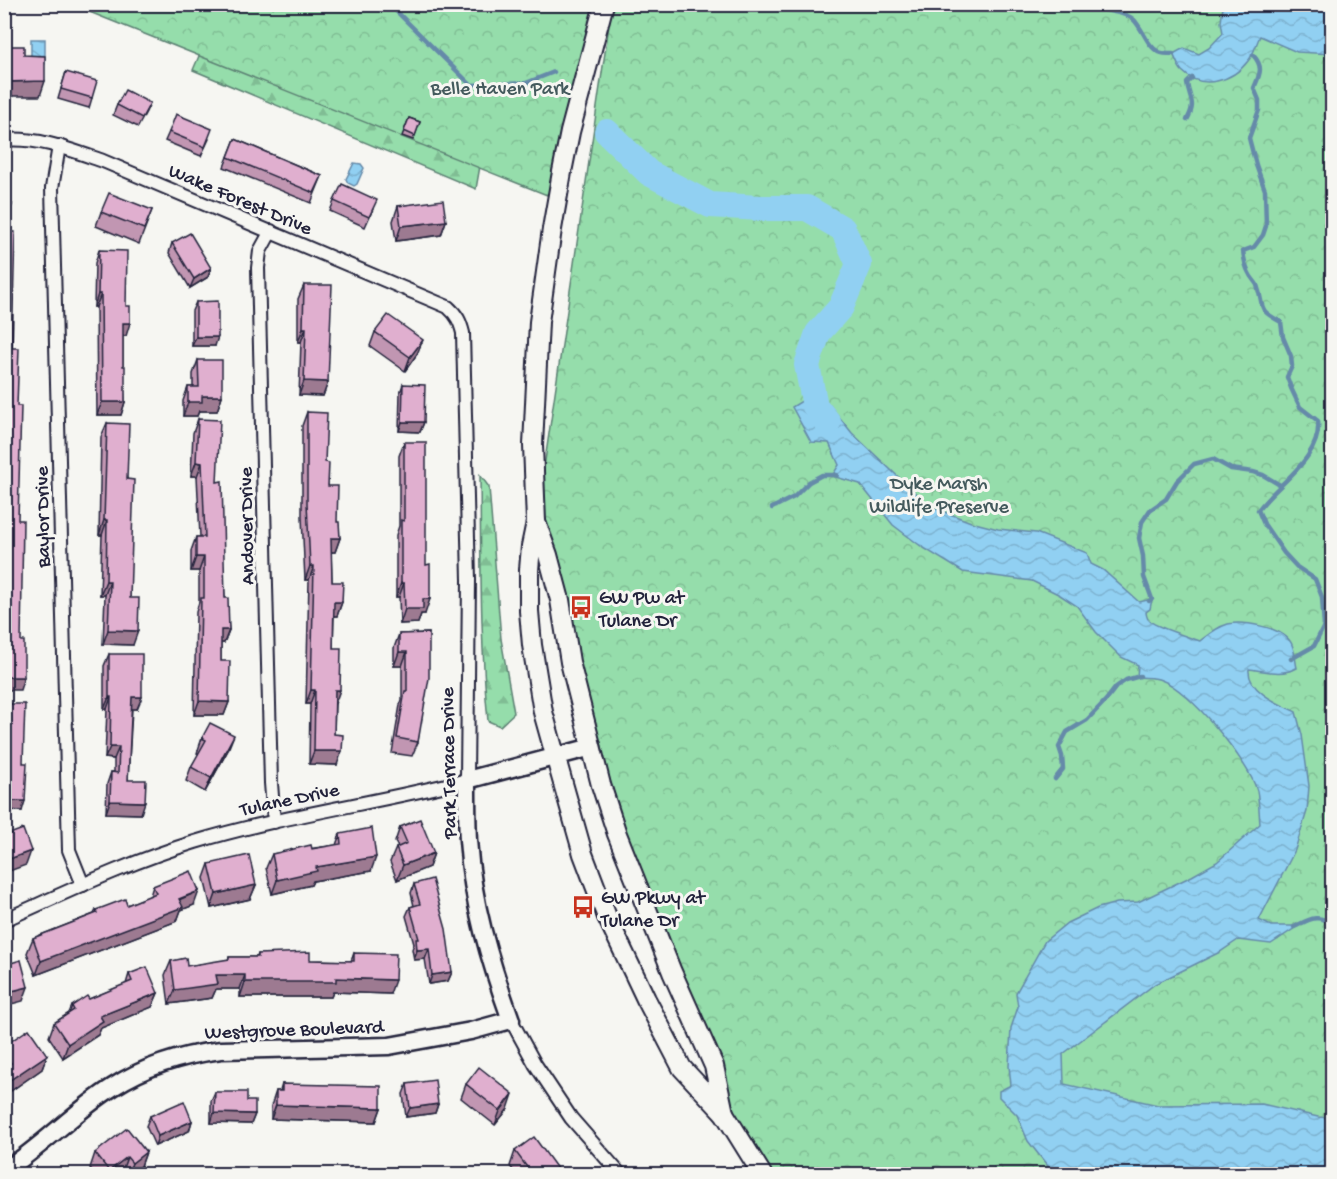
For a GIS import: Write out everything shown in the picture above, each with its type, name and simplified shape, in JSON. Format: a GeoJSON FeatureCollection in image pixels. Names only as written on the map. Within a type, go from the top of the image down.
{"type":"FeatureCollection","features":[{"type":"Feature","properties":{"kind":"main road"},"geometry":{"type":"LineString","coordinates":[[604,4],[566,152],[540,311],[533,445],[536,522],[531,546],[529,611],[540,694],[583,854],[607,917],[682,1068],[724,1113],[762,1174]]}},
{"type":"Feature","properties":{"kind":"main road"},"geometry":{"type":"LineString","coordinates":[[536,522],[560,600],[570,662],[601,785],[617,834],[672,972],[714,1066],[724,1113]]}},
{"type":"Feature","properties":{"kind":"street","name":"Wake Forest Drive"},"geometry":{"type":"LineString","coordinates":[[4,140],[21,138],[59,146],[103,161],[448,307],[455,313]]}},
{"type":"Feature","properties":{"kind":"street","name":"Baylor Drive"},"geometry":{"type":"LineString","coordinates":[[59,146],[52,188],[69,850],[83,885]]}},
{"type":"Feature","properties":{"kind":"street","name":"Andover Drive"},"geometry":{"type":"LineString","coordinates":[[270,231],[260,251],[258,268],[271,783],[274,822]]}},
{"type":"Feature","properties":{"kind":"street","name":"Park Terrace Drive"},"geometry":{"type":"LineString","coordinates":[[455,313],[463,333],[469,580],[468,842],[475,894],[494,972],[511,1020],[535,1064],[571,1118],[620,1174]]}},
{"type":"Feature","properties":{"kind":"street","name":"Tulane Drive"},"geometry":{"type":"LineString","coordinates":[[4,920],[160,853],[236,830],[467,780],[592,747]]}},
{"type":"Feature","properties":{"kind":"street","name":"Westgrove Boulevard"},"geometry":{"type":"LineString","coordinates":[[4,1171],[113,1087],[168,1060],[195,1053],[221,1050],[389,1046],[471,1031],[511,1020]]}},
{"type":"Feature","properties":{"kind":"green space","name":"Belle Haven Park"},"geometry":{"type":"Polygon","coordinates":[[[72,5],[606,5],[557,199],[72,5]]]}},
{"type":"Feature","properties":{"kind":"green space","name":"Dyke Marsh Wildlife Preserve"},"geometry":{"type":"Polygon","coordinates":[[[612,5],[1332,5],[1332,1174],[765,1174],[724,1113],[647,909],[536,522],[612,5]]]}},
{"type":"Feature","properties":{"kind":"green space"},"geometry":{"type":"Polygon","coordinates":[[[202,49],[494,86],[476,189],[193,70],[202,49]]]}},
{"type":"Feature","properties":{"kind":"green space"},"geometry":{"type":"Polygon","coordinates":[[[480,475],[489,487],[501,639],[514,713],[500,726],[488,721],[485,691],[481,598],[480,475]]]}},
{"type":"Feature","properties":{"kind":"water"},"geometry":{"type":"Polygon","coordinates":[[[1332,5],[1332,54],[1297,52],[1260,36],[1250,58],[1234,74],[1208,82],[1190,77],[1181,69],[1173,54],[1184,48],[1199,54],[1209,48],[1223,33],[1221,22],[1223,7],[1332,5]]]}},
{"type":"Feature","properties":{"kind":"water"},"geometry":{"type":"Polygon","coordinates":[[[31,39],[45,39],[45,64],[31,64],[31,39]]]}},
{"type":"Feature","properties":{"kind":"water"},"geometry":{"type":"Polygon","coordinates":[[[354,163],[361,164],[364,168],[354,186],[346,179],[354,163]]]}},
{"type":"Feature","properties":{"kind":"water"},"geometry":{"type":"Polygon","coordinates":[[[821,389],[825,399],[852,433],[929,506],[971,522],[998,529],[1036,533],[1087,553],[1091,564],[1103,570],[1139,602],[1152,599],[1150,609],[1146,612],[1147,618],[1173,632],[1200,641],[1224,625],[1243,623],[1278,632],[1292,644],[1297,668],[1280,672],[1249,669],[1253,684],[1265,696],[1296,712],[1302,735],[1309,786],[1307,811],[1295,850],[1259,920],[1271,926],[1298,926],[1271,944],[1238,940],[1220,952],[1155,984],[1063,1054],[1064,1084],[1158,1105],[1262,1104],[1332,1118],[1332,1174],[1054,1174],[1028,1141],[1017,1115],[999,1097],[999,1091],[1011,1085],[1009,1066],[1011,1028],[1018,1007],[1016,993],[1045,941],[1067,923],[1098,908],[1117,903],[1138,902],[1217,862],[1260,824],[1257,791],[1243,763],[1202,711],[1173,686],[1158,679],[1137,677],[1138,665],[1121,657],[1096,632],[1077,606],[1032,581],[963,572],[922,547],[893,525],[860,484],[832,476],[839,465],[829,443],[811,442],[792,407],[821,389]]]}},
{"type":"Feature","properties":{"kind":"building"},"geometry":{"type":"Polygon","coordinates":[[[4,46],[24,46],[24,55],[45,56],[45,81],[4,82],[4,46]]]}},
{"type":"Feature","properties":{"kind":"building"},"geometry":{"type":"Polygon","coordinates":[[[66,72],[97,81],[92,98],[61,89],[66,72]]]}},
{"type":"Feature","properties":{"kind":"building"},"geometry":{"type":"Polygon","coordinates":[[[125,90],[150,103],[142,118],[117,105],[125,90]]]}},
{"type":"Feature","properties":{"kind":"building"},"geometry":{"type":"Polygon","coordinates":[[[176,114],[212,129],[205,147],[169,132],[176,114]]]}},
{"type":"Feature","properties":{"kind":"building"},"geometry":{"type":"Polygon","coordinates":[[[409,118],[420,122],[415,136],[404,131],[409,118]]]}},
{"type":"Feature","properties":{"kind":"building"},"geometry":{"type":"Polygon","coordinates":[[[235,139],[322,176],[314,193],[228,157],[235,139]]]}},
{"type":"Feature","properties":{"kind":"building"},"geometry":{"type":"Polygon","coordinates":[[[342,184],[377,200],[369,217],[334,201],[342,184]]]}},
{"type":"Feature","properties":{"kind":"building"},"geometry":{"type":"Polygon","coordinates":[[[109,193],[152,210],[144,229],[101,212],[109,193]]]}},
{"type":"Feature","properties":{"kind":"building"},"geometry":{"type":"Polygon","coordinates":[[[4,194],[12,205],[4,211],[4,194]]]}},
{"type":"Feature","properties":{"kind":"building"},"geometry":{"type":"Polygon","coordinates":[[[443,200],[446,221],[401,226],[398,206],[443,200]]]}},
{"type":"Feature","properties":{"kind":"building"},"geometry":{"type":"Polygon","coordinates":[[[4,232],[15,232],[12,348],[19,348],[17,406],[21,406],[18,520],[23,520],[21,641],[24,641],[24,677],[4,677],[4,232]]]}},
{"type":"Feature","properties":{"kind":"building"},"geometry":{"type":"Polygon","coordinates":[[[190,233],[211,268],[194,279],[172,243],[190,233]]]}},
{"type":"Feature","properties":{"kind":"building"},"geometry":{"type":"Polygon","coordinates":[[[99,250],[127,251],[126,306],[130,306],[130,323],[123,323],[125,402],[102,402],[101,294],[98,294],[99,250]]]}},
{"type":"Feature","properties":{"kind":"building"},"geometry":{"type":"Polygon","coordinates":[[[304,285],[332,285],[328,382],[304,381],[306,328],[303,328],[304,285]]]}},
{"type":"Feature","properties":{"kind":"building"},"geometry":{"type":"Polygon","coordinates":[[[218,301],[218,337],[196,337],[196,302],[218,301]]]}},
{"type":"Feature","properties":{"kind":"building"},"geometry":{"type":"Polygon","coordinates":[[[388,315],[423,340],[410,357],[375,332],[388,315]]]}},
{"type":"Feature","properties":{"kind":"building"},"geometry":{"type":"Polygon","coordinates":[[[198,360],[222,360],[222,396],[202,396],[202,402],[188,402],[188,387],[199,387],[198,360]]]}},
{"type":"Feature","properties":{"kind":"building"},"geometry":{"type":"Polygon","coordinates":[[[403,384],[425,385],[424,422],[402,422],[403,384]]]}},
{"type":"Feature","properties":{"kind":"building"},"geometry":{"type":"Polygon","coordinates":[[[307,412],[327,413],[325,462],[329,463],[328,486],[338,486],[337,522],[339,522],[340,538],[331,538],[332,582],[343,582],[342,602],[334,602],[333,648],[341,648],[340,690],[335,690],[334,734],[343,735],[342,751],[314,751],[315,690],[311,690],[314,566],[310,566],[307,503],[307,412]]]}},
{"type":"Feature","properties":{"kind":"building"},"geometry":{"type":"Polygon","coordinates":[[[198,419],[220,420],[217,482],[222,481],[225,598],[228,598],[229,630],[221,630],[221,661],[230,661],[229,702],[199,701],[204,557],[196,557],[196,537],[205,537],[202,463],[196,462],[198,419]]]}},
{"type":"Feature","properties":{"kind":"building"},"geometry":{"type":"Polygon","coordinates":[[[107,423],[129,424],[127,479],[134,480],[130,598],[139,598],[138,631],[108,630],[110,581],[106,581],[107,520],[104,520],[107,423]]]}},
{"type":"Feature","properties":{"kind":"building"},"geometry":{"type":"Polygon","coordinates":[[[404,442],[426,442],[426,565],[430,564],[430,599],[423,599],[423,609],[405,609],[404,583],[401,583],[404,442]]]}},
{"type":"Feature","properties":{"kind":"building"},"geometry":{"type":"Polygon","coordinates":[[[429,633],[429,678],[418,742],[397,738],[405,691],[407,691],[407,652],[399,652],[399,634],[429,633]]]}},
{"type":"Feature","properties":{"kind":"building"},"geometry":{"type":"Polygon","coordinates":[[[109,654],[142,654],[142,697],[132,697],[128,780],[146,780],[145,802],[110,801],[111,772],[118,773],[119,747],[110,747],[109,654]]]}},
{"type":"Feature","properties":{"kind":"building"},"geometry":{"type":"Polygon","coordinates":[[[4,704],[25,704],[23,763],[27,763],[25,801],[8,801],[10,746],[4,746],[4,704]]]}},
{"type":"Feature","properties":{"kind":"building"},"geometry":{"type":"Polygon","coordinates":[[[210,723],[234,735],[211,778],[191,767],[206,740],[202,738],[210,723]]]}},
{"type":"Feature","properties":{"kind":"building"},"geometry":{"type":"Polygon","coordinates":[[[420,819],[434,853],[403,865],[396,848],[407,843],[400,827],[420,819]]]}},
{"type":"Feature","properties":{"kind":"building"},"geometry":{"type":"Polygon","coordinates":[[[372,828],[376,857],[316,867],[317,871],[277,880],[272,854],[311,845],[312,849],[341,844],[340,834],[372,828]]]}},
{"type":"Feature","properties":{"kind":"building"},"geometry":{"type":"Polygon","coordinates":[[[23,829],[31,851],[4,861],[4,836],[23,829]]]}},
{"type":"Feature","properties":{"kind":"building"},"geometry":{"type":"Polygon","coordinates":[[[249,855],[256,885],[216,894],[209,864],[249,855]]]}},
{"type":"Feature","properties":{"kind":"building"},"geometry":{"type":"Polygon","coordinates":[[[191,871],[199,891],[179,899],[183,907],[41,961],[33,938],[97,913],[96,910],[125,899],[127,905],[156,893],[153,886],[191,871]]]}},
{"type":"Feature","properties":{"kind":"building"},"geometry":{"type":"Polygon","coordinates":[[[432,879],[446,929],[452,972],[432,975],[429,949],[417,950],[416,939],[419,939],[410,907],[420,904],[414,884],[432,879]]]}},
{"type":"Feature","properties":{"kind":"building"},"geometry":{"type":"Polygon","coordinates":[[[310,952],[310,960],[354,961],[354,953],[396,954],[395,980],[336,978],[336,982],[245,982],[245,975],[216,975],[218,984],[175,990],[171,961],[186,958],[187,966],[229,959],[229,957],[310,952]]]}},
{"type":"Feature","properties":{"kind":"building"},"geometry":{"type":"Polygon","coordinates":[[[21,960],[28,987],[4,993],[4,965],[21,960]]]}},
{"type":"Feature","properties":{"kind":"building"},"geometry":{"type":"Polygon","coordinates":[[[147,967],[158,993],[100,1016],[103,1021],[68,1044],[54,1023],[74,1010],[72,1006],[87,996],[89,999],[132,981],[129,974],[147,967]]]}},
{"type":"Feature","properties":{"kind":"building"},"geometry":{"type":"Polygon","coordinates":[[[29,1029],[47,1055],[4,1084],[4,1068],[11,1063],[4,1054],[4,1046],[29,1029]]]}},
{"type":"Feature","properties":{"kind":"building"},"geometry":{"type":"Polygon","coordinates":[[[479,1067],[513,1094],[500,1111],[466,1084],[479,1067]]]}},
{"type":"Feature","properties":{"kind":"building"},"geometry":{"type":"Polygon","coordinates":[[[435,1080],[438,1104],[410,1108],[407,1084],[435,1080]]]}},
{"type":"Feature","properties":{"kind":"building"},"geometry":{"type":"Polygon","coordinates":[[[282,1084],[381,1086],[381,1108],[276,1105],[276,1091],[282,1091],[282,1084]]]}},
{"type":"Feature","properties":{"kind":"building"},"geometry":{"type":"Polygon","coordinates":[[[215,1092],[247,1092],[247,1101],[255,1101],[255,1114],[214,1113],[215,1092]]]}},
{"type":"Feature","properties":{"kind":"building"},"geometry":{"type":"Polygon","coordinates":[[[184,1101],[192,1121],[158,1136],[150,1116],[184,1101]]]}},
{"type":"Feature","properties":{"kind":"building"},"geometry":{"type":"Polygon","coordinates":[[[127,1128],[146,1152],[132,1163],[127,1157],[109,1171],[95,1153],[127,1128]]]}},
{"type":"Feature","properties":{"kind":"building"},"geometry":{"type":"Polygon","coordinates":[[[534,1137],[561,1174],[532,1174],[515,1151],[534,1137]]]}},
{"type":"Feature","properties":{"kind":"building"},"geometry":{"type":"Polygon","coordinates":[[[460,1169],[464,1174],[453,1174],[460,1169]]]}},
{"type":"Feature","properties":{"kind":"waterway"},"geometry":{"type":"LineString","coordinates":[[389,4],[471,85],[526,83],[554,72]]}},
{"type":"Feature","properties":{"kind":"waterway"},"geometry":{"type":"LineString","coordinates":[[1094,4],[1103,9],[1129,16],[1155,50],[1173,54]]}},
{"type":"Feature","properties":{"kind":"waterway"},"geometry":{"type":"LineString","coordinates":[[1253,55],[1260,67],[1254,88],[1259,100],[1259,110],[1249,138],[1265,190],[1266,226],[1263,235],[1254,247],[1243,251],[1244,260],[1257,285],[1265,311],[1281,322],[1283,337],[1291,356],[1292,366],[1287,377],[1291,388],[1300,407],[1318,421],[1313,447],[1306,458],[1258,510],[1264,524],[1284,553],[1297,567],[1315,579],[1322,597],[1324,626],[1314,646],[1291,659]]}},
{"type":"Feature","properties":{"kind":"waterway"},"geometry":{"type":"LineString","coordinates":[[1187,120],[1192,109],[1187,83],[1192,78]]}},
{"type":"Feature","properties":{"kind":"waterway"},"geometry":{"type":"LineString","coordinates":[[607,132],[649,173],[710,205],[807,208],[843,229],[859,264],[841,307],[818,333],[807,365],[815,406],[828,422]]}},
{"type":"Feature","properties":{"kind":"waterway"},"geometry":{"type":"LineString","coordinates":[[1149,601],[1152,599],[1144,577],[1139,538],[1142,522],[1150,510],[1166,499],[1177,481],[1194,464],[1213,459],[1231,469],[1263,475],[1280,485]]}},
{"type":"Feature","properties":{"kind":"waterway"},"geometry":{"type":"LineString","coordinates":[[772,508],[794,497],[809,482],[822,475],[837,475]]}},
{"type":"Feature","properties":{"kind":"waterway"},"geometry":{"type":"LineString","coordinates":[[1055,779],[1063,769],[1059,747],[1067,732],[1087,720],[1116,687],[1126,680],[1140,676]]}},
{"type":"Feature","properties":{"kind":"waterway"},"geometry":{"type":"LineString","coordinates":[[1294,927],[1317,918],[1332,924]]}},
{"type":"Feature","properties":{"kind":"place","name":"GW Pw at Tulane Dr"},"geometry":{"type":"Point","coordinates":[581,607]}},
{"type":"Feature","properties":{"kind":"place","name":"GW Pkwy at Tulane Dr"},"geometry":{"type":"Point","coordinates":[583,907]}}]}
